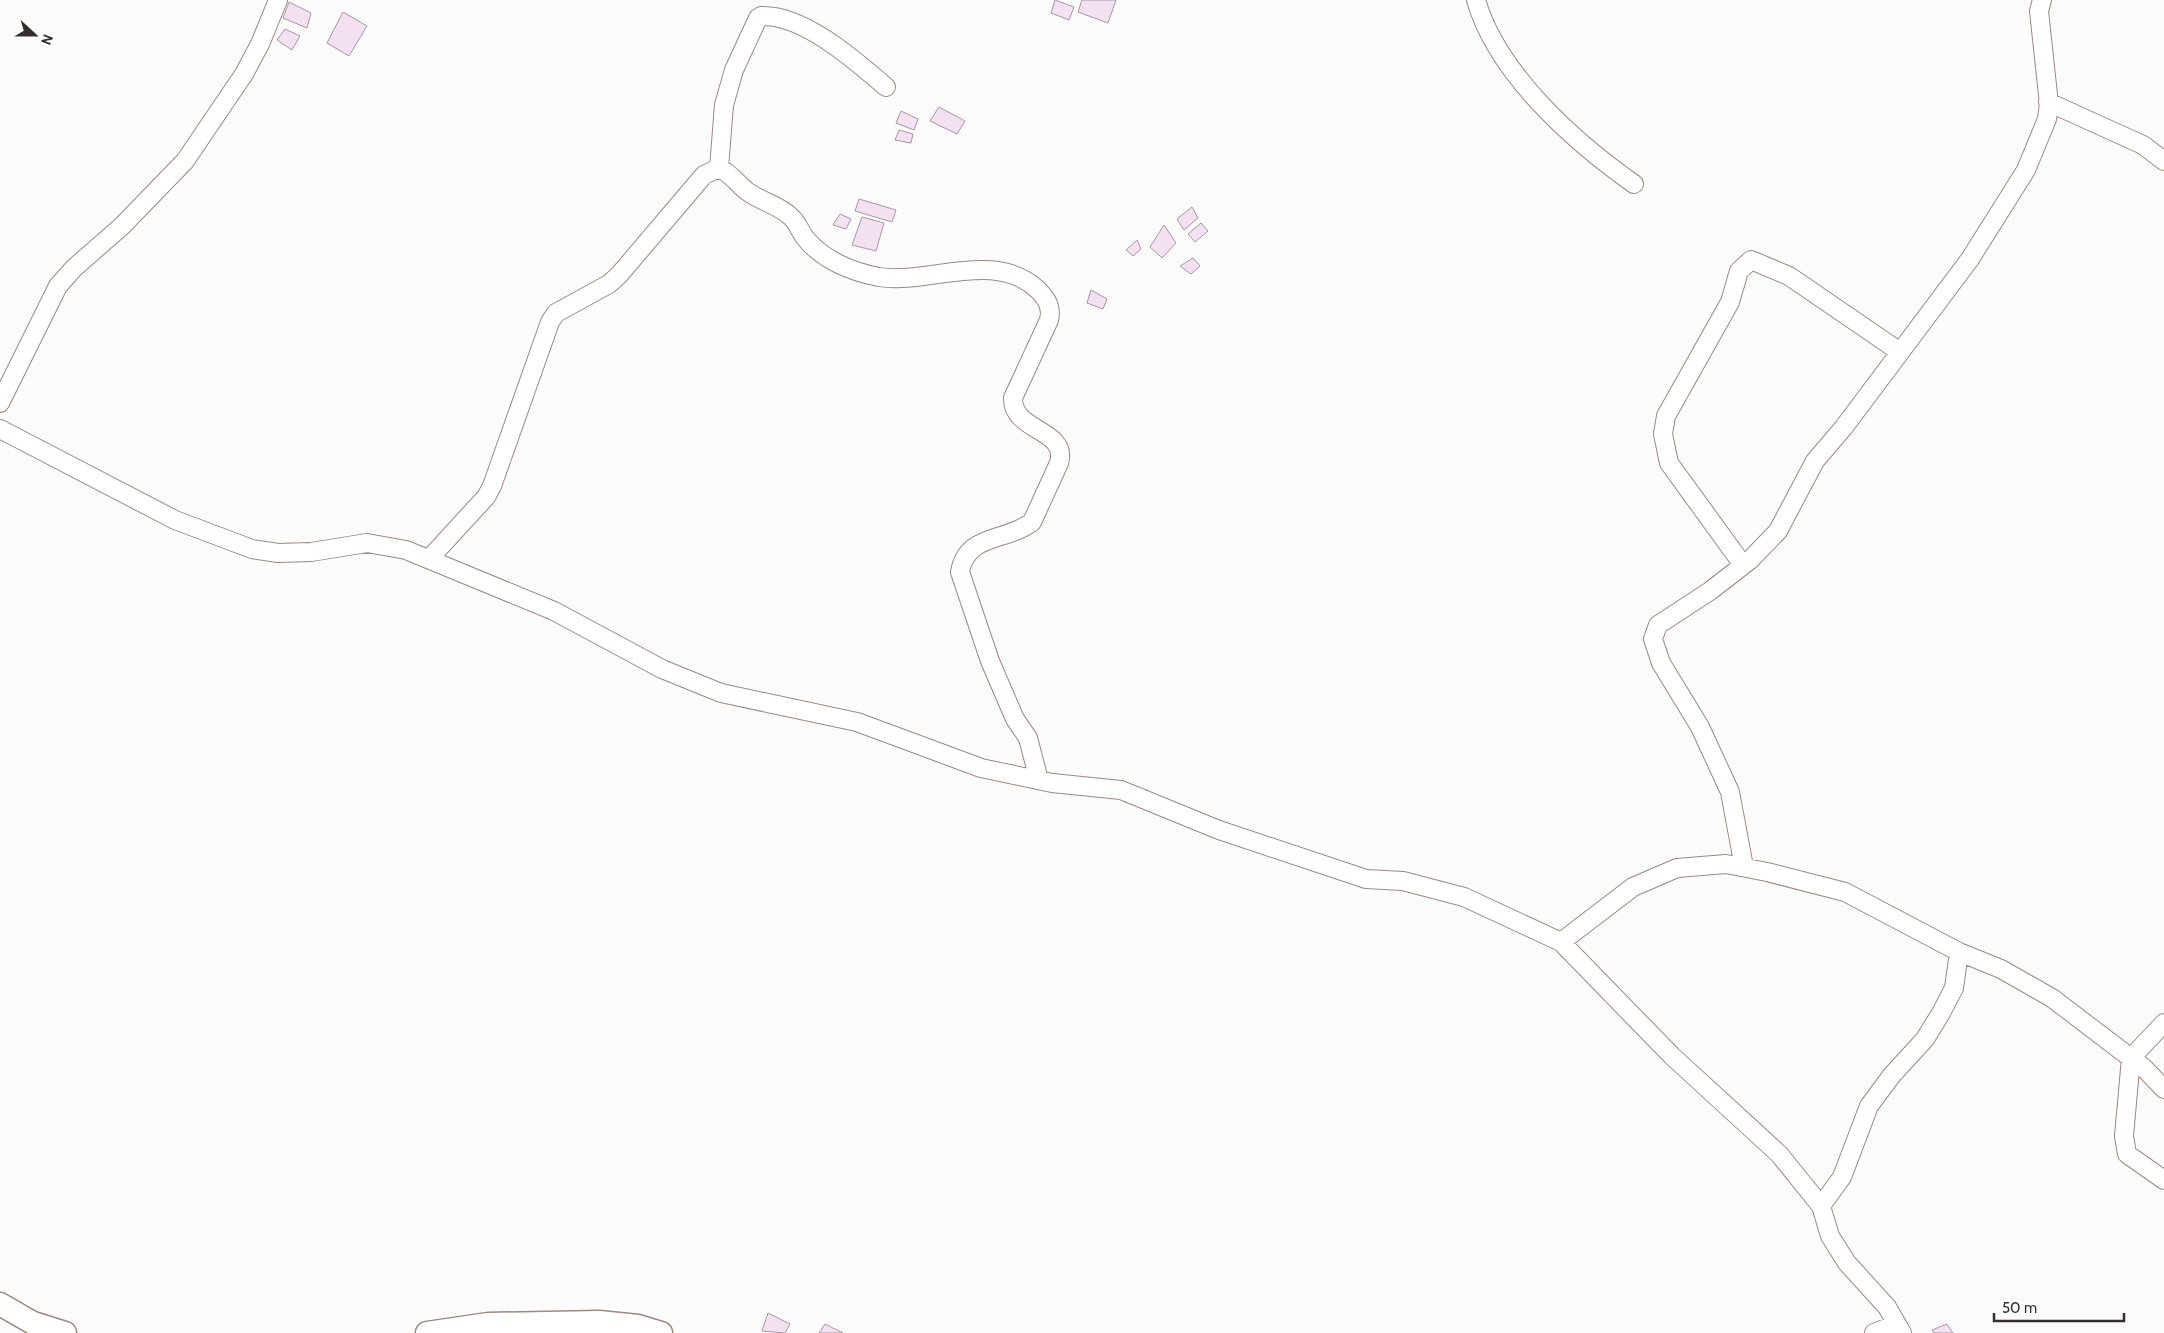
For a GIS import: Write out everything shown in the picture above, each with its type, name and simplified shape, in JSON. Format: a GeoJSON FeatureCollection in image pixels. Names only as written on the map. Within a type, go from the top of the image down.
{"type":"FeatureCollection","features":[{"type":"Feature","properties":{"kind":"street"},"geometry":{"type":"LineString","coordinates":[[0,403],[58,286],[74,268],[122,226],[185,161],[244,74],[260,44],[278,0]]}},
{"type":"Feature","properties":{"kind":"street"},"geometry":{"type":"LineString","coordinates":[[1476,0],[1481,18],[1506,58],[1544,110],[1610,167],[1634,184]]}},
{"type":"Feature","properties":{"kind":"street"},"geometry":{"type":"LineString","coordinates":[[1744,867],[1730,792],[1700,727],[1661,664],[1653,639],[1658,625],[1710,591],[1744,565],[1778,531],[1815,462],[1844,427],[1970,259],[2026,170],[2047,119],[2048,102],[2038,11],[2042,0]]}},
{"type":"Feature","properties":{"kind":"street"},"geometry":{"type":"LineString","coordinates":[[719,168],[724,105],[734,70],[763,8],[783,20],[820,34],[886,87]]}},
{"type":"Feature","properties":{"kind":"street"},"geometry":{"type":"LineString","coordinates":[[2048,102],[2143,145],[2164,162]]}},
{"type":"Feature","properties":{"kind":"street"},"geometry":{"type":"LineString","coordinates":[[428,559],[486,496],[492,486],[553,317],[575,301],[610,284],[704,175],[719,168]]}},
{"type":"Feature","properties":{"kind":"street"},"geometry":{"type":"LineString","coordinates":[[719,168],[731,174],[748,192],[784,210],[793,218],[806,239],[835,263],[880,277],[921,276],[961,271],[998,272],[1034,286],[1049,303],[1051,312],[1049,320],[1013,398],[1013,406],[1017,415],[1024,423],[1055,441],[1060,447],[1062,455],[1060,463],[1032,522],[978,544],[962,561],[960,572],[990,661],[1015,719],[1028,738],[1039,780]]}},
{"type":"Feature","properties":{"kind":"street"},"geometry":{"type":"LineString","coordinates":[[1744,565],[1669,463],[1664,434],[1666,416],[1730,302],[1739,271],[1751,260],[1789,276],[1900,352]]}},
{"type":"Feature","properties":{"kind":"street"},"geometry":{"type":"LineString","coordinates":[[0,429],[175,520],[252,549],[278,553],[311,552],[367,543],[406,550],[554,611],[662,669],[721,693],[857,722],[981,768],[1039,780],[1121,790],[1219,830],[1366,879],[1402,881],[1464,897],[1561,942],[1672,1056],[1779,1154],[1821,1206],[1830,1236],[1848,1263],[1887,1307],[1899,1329],[1874,1333]]}},
{"type":"Feature","properties":{"kind":"street"},"geometry":{"type":"LineString","coordinates":[[1561,942],[1633,887],[1677,868],[1726,864],[1744,867],[1845,892],[1959,952],[2001,969],[2052,998],[2144,1068],[2164,1089]]}},
{"type":"Feature","properties":{"kind":"street"},"geometry":{"type":"LineString","coordinates":[[1821,1206],[1842,1177],[1869,1106],[1892,1074],[1925,1038],[1941,1013],[1954,988],[1959,952]]}},
{"type":"Feature","properties":{"kind":"street"},"geometry":{"type":"LineString","coordinates":[[2164,1023],[2130,1058],[2124,1145],[2127,1154],[2164,1180]]}},
{"type":"Feature","properties":{"kind":"street"},"geometry":{"type":"LineString","coordinates":[[0,1304],[33,1323],[65,1333]]}},
{"type":"Feature","properties":{"kind":"street"},"geometry":{"type":"LineString","coordinates":[[427,1333],[488,1324],[599,1322],[638,1326],[661,1333]]}},
{"type":"Feature","properties":{"kind":"building"},"geometry":{"type":"Polygon","coordinates":[[[1055,0],[1074,7],[1069,20],[1051,13],[1055,0]]]}},
{"type":"Feature","properties":{"kind":"building"},"geometry":{"type":"Polygon","coordinates":[[[1082,0],[1116,0],[1108,23],[1078,12],[1082,0]]]}},
{"type":"Feature","properties":{"kind":"building"},"geometry":{"type":"Polygon","coordinates":[[[289,2],[311,13],[307,28],[283,18],[289,2]]]}},
{"type":"Feature","properties":{"kind":"building"},"geometry":{"type":"Polygon","coordinates":[[[343,12],[367,26],[349,56],[327,43],[343,12]]]}},
{"type":"Feature","properties":{"kind":"building"},"geometry":{"type":"Polygon","coordinates":[[[285,29],[300,36],[292,50],[277,40],[285,29]]]}},
{"type":"Feature","properties":{"kind":"building"},"geometry":{"type":"Polygon","coordinates":[[[939,107],[965,121],[957,134],[930,121],[939,107]]]}},
{"type":"Feature","properties":{"kind":"building"},"geometry":{"type":"Polygon","coordinates":[[[901,111],[918,119],[914,130],[896,123],[901,111]]]}},
{"type":"Feature","properties":{"kind":"building"},"geometry":{"type":"Polygon","coordinates":[[[899,130],[913,134],[911,143],[895,140],[899,130]]]}},
{"type":"Feature","properties":{"kind":"building"},"geometry":{"type":"Polygon","coordinates":[[[859,199],[896,210],[892,222],[855,211],[859,199]]]}},
{"type":"Feature","properties":{"kind":"building"},"geometry":{"type":"Polygon","coordinates":[[[1192,207],[1198,218],[1184,230],[1177,219],[1192,207]]]}},
{"type":"Feature","properties":{"kind":"building"},"geometry":{"type":"Polygon","coordinates":[[[840,214],[851,219],[846,229],[833,225],[840,214]]]}},
{"type":"Feature","properties":{"kind":"building"},"geometry":{"type":"Polygon","coordinates":[[[862,217],[884,223],[876,251],[852,245],[862,217]]]}},
{"type":"Feature","properties":{"kind":"building"},"geometry":{"type":"Polygon","coordinates":[[[1201,223],[1208,231],[1195,242],[1188,234],[1201,223]]]}},
{"type":"Feature","properties":{"kind":"building"},"geometry":{"type":"Polygon","coordinates":[[[1164,225],[1176,243],[1162,258],[1150,247],[1164,225]]]}},
{"type":"Feature","properties":{"kind":"building"},"geometry":{"type":"Polygon","coordinates":[[[1137,240],[1141,249],[1133,256],[1126,250],[1137,240]]]}},
{"type":"Feature","properties":{"kind":"building"},"geometry":{"type":"Polygon","coordinates":[[[1193,258],[1200,266],[1191,274],[1180,266],[1193,258]]]}},
{"type":"Feature","properties":{"kind":"building"},"geometry":{"type":"Polygon","coordinates":[[[1091,290],[1107,299],[1103,309],[1087,303],[1091,290]]]}},
{"type":"Feature","properties":{"kind":"building"},"geometry":{"type":"Polygon","coordinates":[[[768,1313],[790,1324],[785,1333],[762,1331],[768,1313]]]}},
{"type":"Feature","properties":{"kind":"building"},"geometry":{"type":"Polygon","coordinates":[[[825,1324],[843,1333],[819,1333],[825,1324]]]}},
{"type":"Feature","properties":{"kind":"building"},"geometry":{"type":"Polygon","coordinates":[[[1947,1324],[1953,1333],[1934,1333],[1932,1330],[1947,1324]]]}}]}
